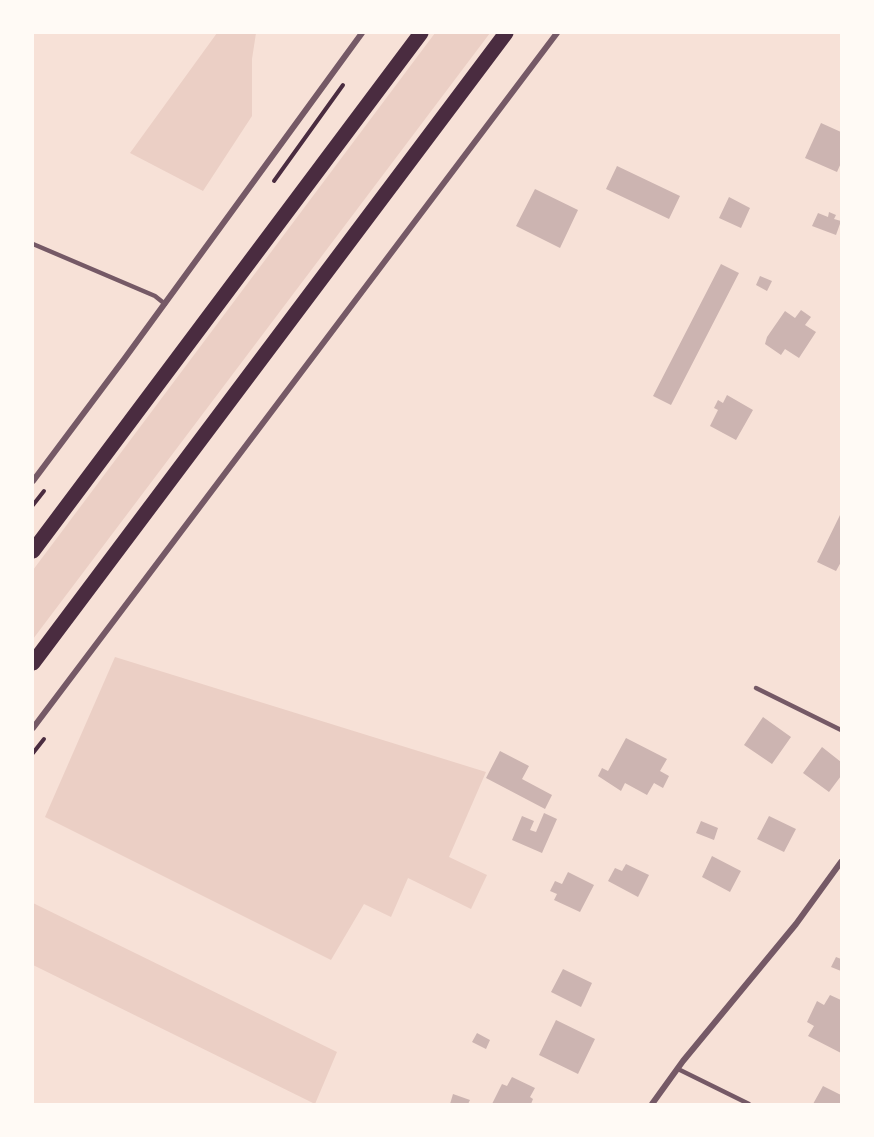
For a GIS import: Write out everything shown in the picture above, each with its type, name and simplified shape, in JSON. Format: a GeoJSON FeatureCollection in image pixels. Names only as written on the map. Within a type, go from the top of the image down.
{"type":"FeatureCollection","features":[{"type":"Feature","properties":{"kind":"main road"},"geometry":{"type":"LineString","coordinates":[[33,551],[421,33]]}},
{"type":"Feature","properties":{"kind":"main road"},"geometry":{"type":"LineString","coordinates":[[33,663],[506,33]]}},
{"type":"Feature","properties":{"kind":"street"},"geometry":{"type":"LineString","coordinates":[[33,481],[362,33]]}},
{"type":"Feature","properties":{"kind":"street"},"geometry":{"type":"LineString","coordinates":[[33,728],[557,33]]}},
{"type":"Feature","properties":{"kind":"street"},"geometry":{"type":"LineString","coordinates":[[652,1104],[796,924],[841,861]]}},
{"type":"Feature","properties":{"kind":"lane"},"geometry":{"type":"LineString","coordinates":[[33,244],[155,296],[165,304]]}},
{"type":"Feature","properties":{"kind":"lane"},"geometry":{"type":"LineString","coordinates":[[756,688],[841,730]]}},
{"type":"Feature","properties":{"kind":"lane"},"geometry":{"type":"LineString","coordinates":[[678,1069],[749,1104]]}},
{"type":"Feature","properties":{"kind":"shaded area"},"geometry":{"type":"Polygon","coordinates":[[[217,33],[256,33],[252,59],[252,116],[203,191],[130,153],[217,33]]]}},
{"type":"Feature","properties":{"kind":"shaded area"},"geometry":{"type":"Polygon","coordinates":[[[435,33],[490,33],[33,639],[33,570],[435,33]]]}},
{"type":"Feature","properties":{"kind":"shaded area"},"geometry":{"type":"Polygon","coordinates":[[[115,657],[486,772],[449,857],[487,875],[471,909],[408,878],[391,917],[364,904],[331,960],[45,817],[115,657]]]}},
{"type":"Feature","properties":{"kind":"shaded area"},"geometry":{"type":"Polygon","coordinates":[[[33,903],[337,1052],[315,1104],[33,965],[33,903]]]}},
{"type":"Feature","properties":{"kind":"building"},"geometry":{"type":"Polygon","coordinates":[[[821,123],[841,132],[841,163],[837,172],[805,158],[821,123]]]}},
{"type":"Feature","properties":{"kind":"building"},"geometry":{"type":"Polygon","coordinates":[[[617,166],[680,196],[669,219],[606,189],[617,166]]]}},
{"type":"Feature","properties":{"kind":"building"},"geometry":{"type":"Polygon","coordinates":[[[535,189],[578,210],[560,248],[516,226],[535,189]]]}},
{"type":"Feature","properties":{"kind":"building"},"geometry":{"type":"Polygon","coordinates":[[[729,197],[750,208],[741,228],[719,218],[729,197]]]}},
{"type":"Feature","properties":{"kind":"building"},"geometry":{"type":"Polygon","coordinates":[[[829,212],[836,215],[834,219],[841,221],[836,235],[812,226],[818,213],[828,217],[829,212]]]}},
{"type":"Feature","properties":{"kind":"building"},"geometry":{"type":"Polygon","coordinates":[[[721,264],[739,273],[671,405],[653,396],[721,264]]]}},
{"type":"Feature","properties":{"kind":"building"},"geometry":{"type":"Polygon","coordinates":[[[760,276],[772,281],[767,291],[756,285],[760,276]]]}},
{"type":"Feature","properties":{"kind":"building"},"geometry":{"type":"Polygon","coordinates":[[[801,310],[811,317],[805,325],[816,332],[799,358],[785,349],[781,355],[765,344],[767,337],[785,311],[795,318],[801,310]]]}},
{"type":"Feature","properties":{"kind":"building"},"geometry":{"type":"Polygon","coordinates":[[[727,395],[753,410],[736,440],[710,426],[718,410],[714,408],[718,400],[723,403],[727,395]]]}},
{"type":"Feature","properties":{"kind":"building"},"geometry":{"type":"Polygon","coordinates":[[[841,513],[841,562],[836,571],[817,562],[841,513]]]}},
{"type":"Feature","properties":{"kind":"building"},"geometry":{"type":"Polygon","coordinates":[[[763,717],[791,737],[772,764],[744,745],[763,717]]]}},
{"type":"Feature","properties":{"kind":"building"},"geometry":{"type":"Polygon","coordinates":[[[626,738],[667,759],[660,771],[669,776],[663,788],[654,783],[647,795],[625,783],[621,791],[598,776],[602,768],[608,771],[626,738]]]}},
{"type":"Feature","properties":{"kind":"building"},"geometry":{"type":"Polygon","coordinates":[[[822,747],[841,762],[841,776],[829,792],[803,773],[822,747]]]}},
{"type":"Feature","properties":{"kind":"building"},"geometry":{"type":"Polygon","coordinates":[[[500,751],[529,766],[522,779],[552,795],[545,809],[486,778],[500,751]]]}},
{"type":"Feature","properties":{"kind":"building"},"geometry":{"type":"Polygon","coordinates":[[[544,813],[557,819],[542,853],[512,840],[522,816],[534,821],[530,830],[536,832],[544,813]]]}},
{"type":"Feature","properties":{"kind":"building"},"geometry":{"type":"Polygon","coordinates":[[[769,816],[796,829],[784,852],[757,839],[769,816]]]}},
{"type":"Feature","properties":{"kind":"building"},"geometry":{"type":"Polygon","coordinates":[[[701,821],[718,828],[714,840],[696,833],[701,821]]]}},
{"type":"Feature","properties":{"kind":"building"},"geometry":{"type":"Polygon","coordinates":[[[712,856],[741,871],[730,892],[702,877],[712,856]]]}},
{"type":"Feature","properties":{"kind":"building"},"geometry":{"type":"Polygon","coordinates":[[[626,864],[649,875],[638,897],[608,881],[615,868],[622,871],[626,864]]]}},
{"type":"Feature","properties":{"kind":"building"},"geometry":{"type":"Polygon","coordinates":[[[568,872],[594,885],[580,912],[554,900],[557,894],[550,891],[555,881],[562,884],[568,872]]]}},
{"type":"Feature","properties":{"kind":"building"},"geometry":{"type":"Polygon","coordinates":[[[836,957],[841,959],[841,971],[831,967],[836,957]]]}},
{"type":"Feature","properties":{"kind":"building"},"geometry":{"type":"Polygon","coordinates":[[[563,969],[592,983],[581,1007],[551,992],[563,969]]]}},
{"type":"Feature","properties":{"kind":"building"},"geometry":{"type":"Polygon","coordinates":[[[830,995],[841,1000],[841,1053],[808,1036],[814,1026],[807,1022],[817,1001],[824,1005],[830,995]]]}},
{"type":"Feature","properties":{"kind":"building"},"geometry":{"type":"Polygon","coordinates":[[[556,1020],[595,1039],[578,1074],[539,1055],[556,1020]]]}},
{"type":"Feature","properties":{"kind":"building"},"geometry":{"type":"Polygon","coordinates":[[[477,1033],[490,1040],[486,1049],[472,1042],[477,1033]]]}},
{"type":"Feature","properties":{"kind":"building"},"geometry":{"type":"Polygon","coordinates":[[[512,1077],[535,1088],[530,1097],[533,1099],[531,1104],[492,1104],[502,1084],[507,1086],[512,1077]]]}},
{"type":"Feature","properties":{"kind":"building"},"geometry":{"type":"Polygon","coordinates":[[[823,1086],[841,1095],[841,1104],[813,1104],[823,1086]]]}},
{"type":"Feature","properties":{"kind":"building"},"geometry":{"type":"Polygon","coordinates":[[[453,1094],[470,1100],[468,1104],[450,1104],[453,1094]]]}}]}
